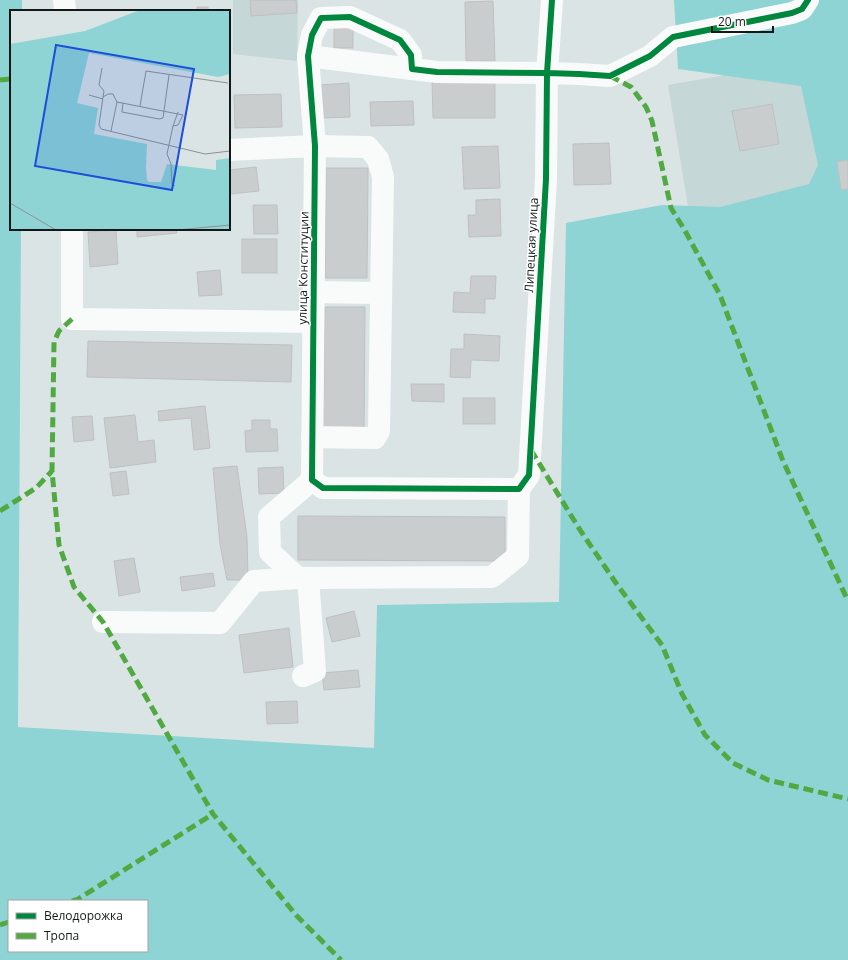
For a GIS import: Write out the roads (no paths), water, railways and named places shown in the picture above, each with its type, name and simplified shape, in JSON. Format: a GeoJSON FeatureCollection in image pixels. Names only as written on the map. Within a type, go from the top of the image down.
{"type":"FeatureCollection","features":[{"type":"Feature","properties":{"kind":"street"},"geometry":{"type":"LineString","coordinates":[[64,0],[65,10]]}},
{"type":"Feature","properties":{"kind":"street","name":"Липецкая улица"},"geometry":{"type":"LineString","coordinates":[[519,489],[529,475],[546,179],[547,73],[552,0]]}},
{"type":"Feature","properties":{"kind":"street"},"geometry":{"type":"LineString","coordinates":[[308,56],[437,72],[547,73],[610,76],[650,56],[673,37],[792,13],[802,9],[808,0]]}},
{"type":"Feature","properties":{"kind":"street","name":"улица Конституции"},"geometry":{"type":"LineString","coordinates":[[312,480],[315,146],[308,56],[312,35],[321,18],[350,17],[400,40],[411,55],[412,69]]}},
{"type":"Feature","properties":{"kind":"street"},"geometry":{"type":"LineString","coordinates":[[230,150],[315,146],[368,147],[378,159],[383,177],[379,431],[375,438],[312,437]]}},
{"type":"Feature","properties":{"kind":"street"},"geometry":{"type":"LineString","coordinates":[[72,230],[72,319],[313,322]]}},
{"type":"Feature","properties":{"kind":"street"},"geometry":{"type":"LineString","coordinates":[[314,292],[382,293]]}},
{"type":"Feature","properties":{"kind":"street"},"geometry":{"type":"LineString","coordinates":[[103,622],[220,623],[254,581],[303,578],[492,577],[518,556],[519,489],[323,488],[312,480],[269,517],[270,552],[303,578],[315,671],[303,676]]}}]}
